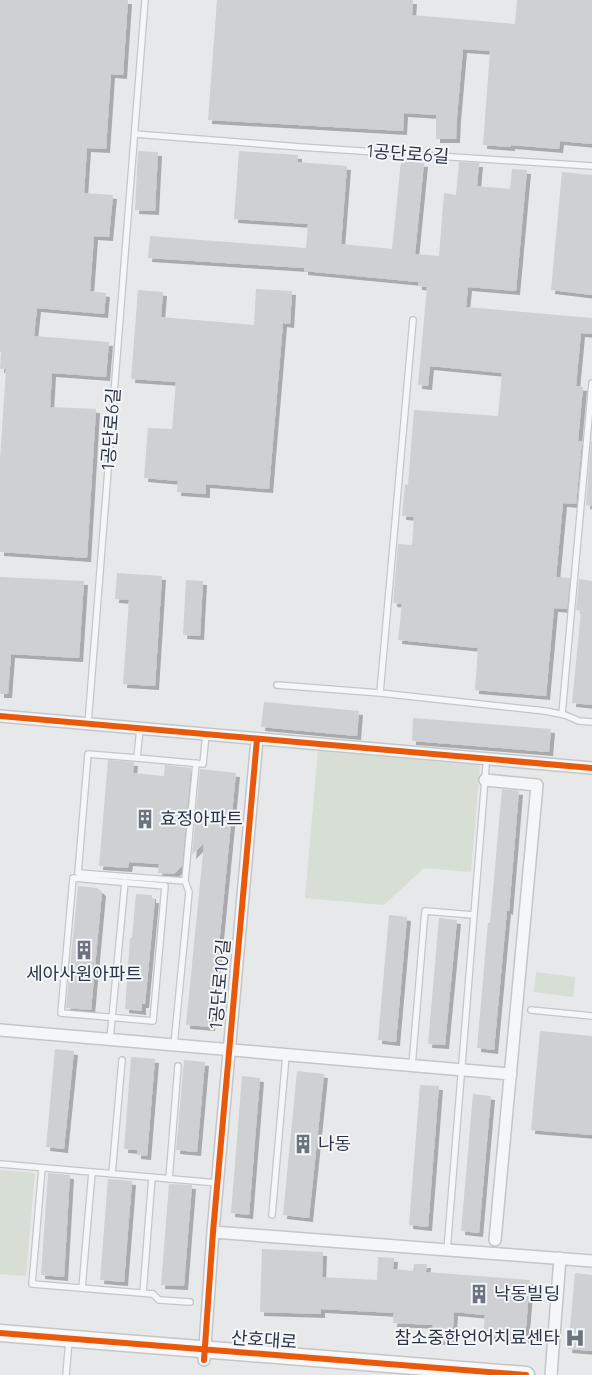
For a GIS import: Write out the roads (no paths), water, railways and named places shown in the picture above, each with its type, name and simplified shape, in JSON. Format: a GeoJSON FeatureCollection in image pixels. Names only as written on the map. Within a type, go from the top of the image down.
{"type":"FeatureCollection","features":[{"type":"Feature","properties":{"kind":"street"},"geometry":{"type":"LineString","coordinates":[[0,716],[592,768]]}},
{"type":"Feature","properties":{"kind":"street","name":"1공단로10길"},"geometry":{"type":"LineString","coordinates":[[204,1355],[213,1232],[257,739]]}},
{"type":"Feature","properties":{"kind":"street"},"geometry":{"type":"LineString","coordinates":[[485,780],[537,785],[495,1240]]}},
{"type":"Feature","properties":{"kind":"street","name":"1공단로10길"},"geometry":{"type":"LineString","coordinates":[[0,1030],[511,1074]]}},
{"type":"Feature","properties":{"kind":"street"},"geometry":{"type":"LineString","coordinates":[[213,1232],[592,1261]]}},
{"type":"Feature","properties":{"kind":"street"},"geometry":{"type":"LineString","coordinates":[[551,1375],[560,1258]]}},
{"type":"Feature","properties":{"kind":"street","name":"산호대로"},"geometry":{"type":"LineString","coordinates":[[0,1334],[69,1344],[204,1355],[526,1375]]}},
{"type":"Feature","properties":{"kind":"street","name":"산호대로"},"geometry":{"type":"LineString","coordinates":[[0,1343],[69,1344]]}},
{"type":"Feature","properties":{"kind":"street","name":"산호대로"},"geometry":{"type":"LineString","coordinates":[[204,1355],[388,1375]]}},
{"type":"Feature","properties":{"kind":"lane","name":"1공단로6길"},"geometry":{"type":"LineString","coordinates":[[88,724],[145,0]]}},
{"type":"Feature","properties":{"kind":"lane","name":"1공단로6길"},"geometry":{"type":"LineString","coordinates":[[135,134],[592,166]]}},
{"type":"Feature","properties":{"kind":"lane"},"geometry":{"type":"LineString","coordinates":[[380,693],[413,320]]}},
{"type":"Feature","properties":{"kind":"lane"},"geometry":{"type":"LineString","coordinates":[[562,714],[592,384]]}},
{"type":"Feature","properties":{"kind":"lane"},"geometry":{"type":"LineString","coordinates":[[277,686],[380,693],[545,711],[562,714],[579,721],[592,722]]}},
{"type":"Feature","properties":{"kind":"lane"},"geometry":{"type":"LineString","coordinates":[[137,758],[140,728]]}},
{"type":"Feature","properties":{"kind":"lane"},"geometry":{"type":"LineString","coordinates":[[185,881],[78,873],[88,754],[203,764],[206,734]]}},
{"type":"Feature","properties":{"kind":"lane"},"geometry":{"type":"LineString","coordinates":[[174,1045],[189,892],[185,881],[196,763]]}},
{"type":"Feature","properties":{"kind":"lane"},"geometry":{"type":"LineString","coordinates":[[447,1250],[486,766]]}},
{"type":"Feature","properties":{"kind":"lane"},"geometry":{"type":"LineString","coordinates":[[73,878],[124,882],[165,886],[153,1021],[61,1013],[73,878]]}},
{"type":"Feature","properties":{"kind":"lane"},"geometry":{"type":"LineString","coordinates":[[110,1040],[124,882]]}},
{"type":"Feature","properties":{"kind":"lane"},"geometry":{"type":"LineString","coordinates":[[412,1066],[425,911],[473,915]]}},
{"type":"Feature","properties":{"kind":"lane"},"geometry":{"type":"LineString","coordinates":[[531,1010],[592,1016]]}},
{"type":"Feature","properties":{"kind":"lane"},"geometry":{"type":"LineString","coordinates":[[272,1215],[286,1055]]}},
{"type":"Feature","properties":{"kind":"lane"},"geometry":{"type":"LineString","coordinates":[[112,1174],[122,1060]]}},
{"type":"Feature","properties":{"kind":"lane"},"geometry":{"type":"LineString","coordinates":[[169,1179],[178,1066]]}},
{"type":"Feature","properties":{"kind":"lane"},"geometry":{"type":"LineString","coordinates":[[0,1164],[218,1183]]}},
{"type":"Feature","properties":{"kind":"lane"},"geometry":{"type":"LineString","coordinates":[[42,1168],[32,1284],[153,1294],[159,1300],[190,1302]]}},
{"type":"Feature","properties":{"kind":"lane"},"geometry":{"type":"LineString","coordinates":[[82,1288],[92,1172]]}},
{"type":"Feature","properties":{"kind":"lane"},"geometry":{"type":"LineString","coordinates":[[143,1293],[152,1177]]}},
{"type":"Feature","properties":{"kind":"lane"},"geometry":{"type":"LineString","coordinates":[[66,1375],[69,1344]]}},
{"type":"Feature","properties":{"kind":"place","name":"효정아파트"},"geometry":{"type":"Point","coordinates":[145,819]}},
{"type":"Feature","properties":{"kind":"place","name":"세아사원아파트"},"geometry":{"type":"Point","coordinates":[84,950]}},
{"type":"Feature","properties":{"kind":"place","name":"나동"},"geometry":{"type":"Point","coordinates":[303,1144]}},
{"type":"Feature","properties":{"kind":"place","name":"낙동빌딩"},"geometry":{"type":"Point","coordinates":[479,1294]}},
{"type":"Feature","properties":{"kind":"place","name":"참소중한언어치료센타"},"geometry":{"type":"Point","coordinates":[575,1338]}}]}
